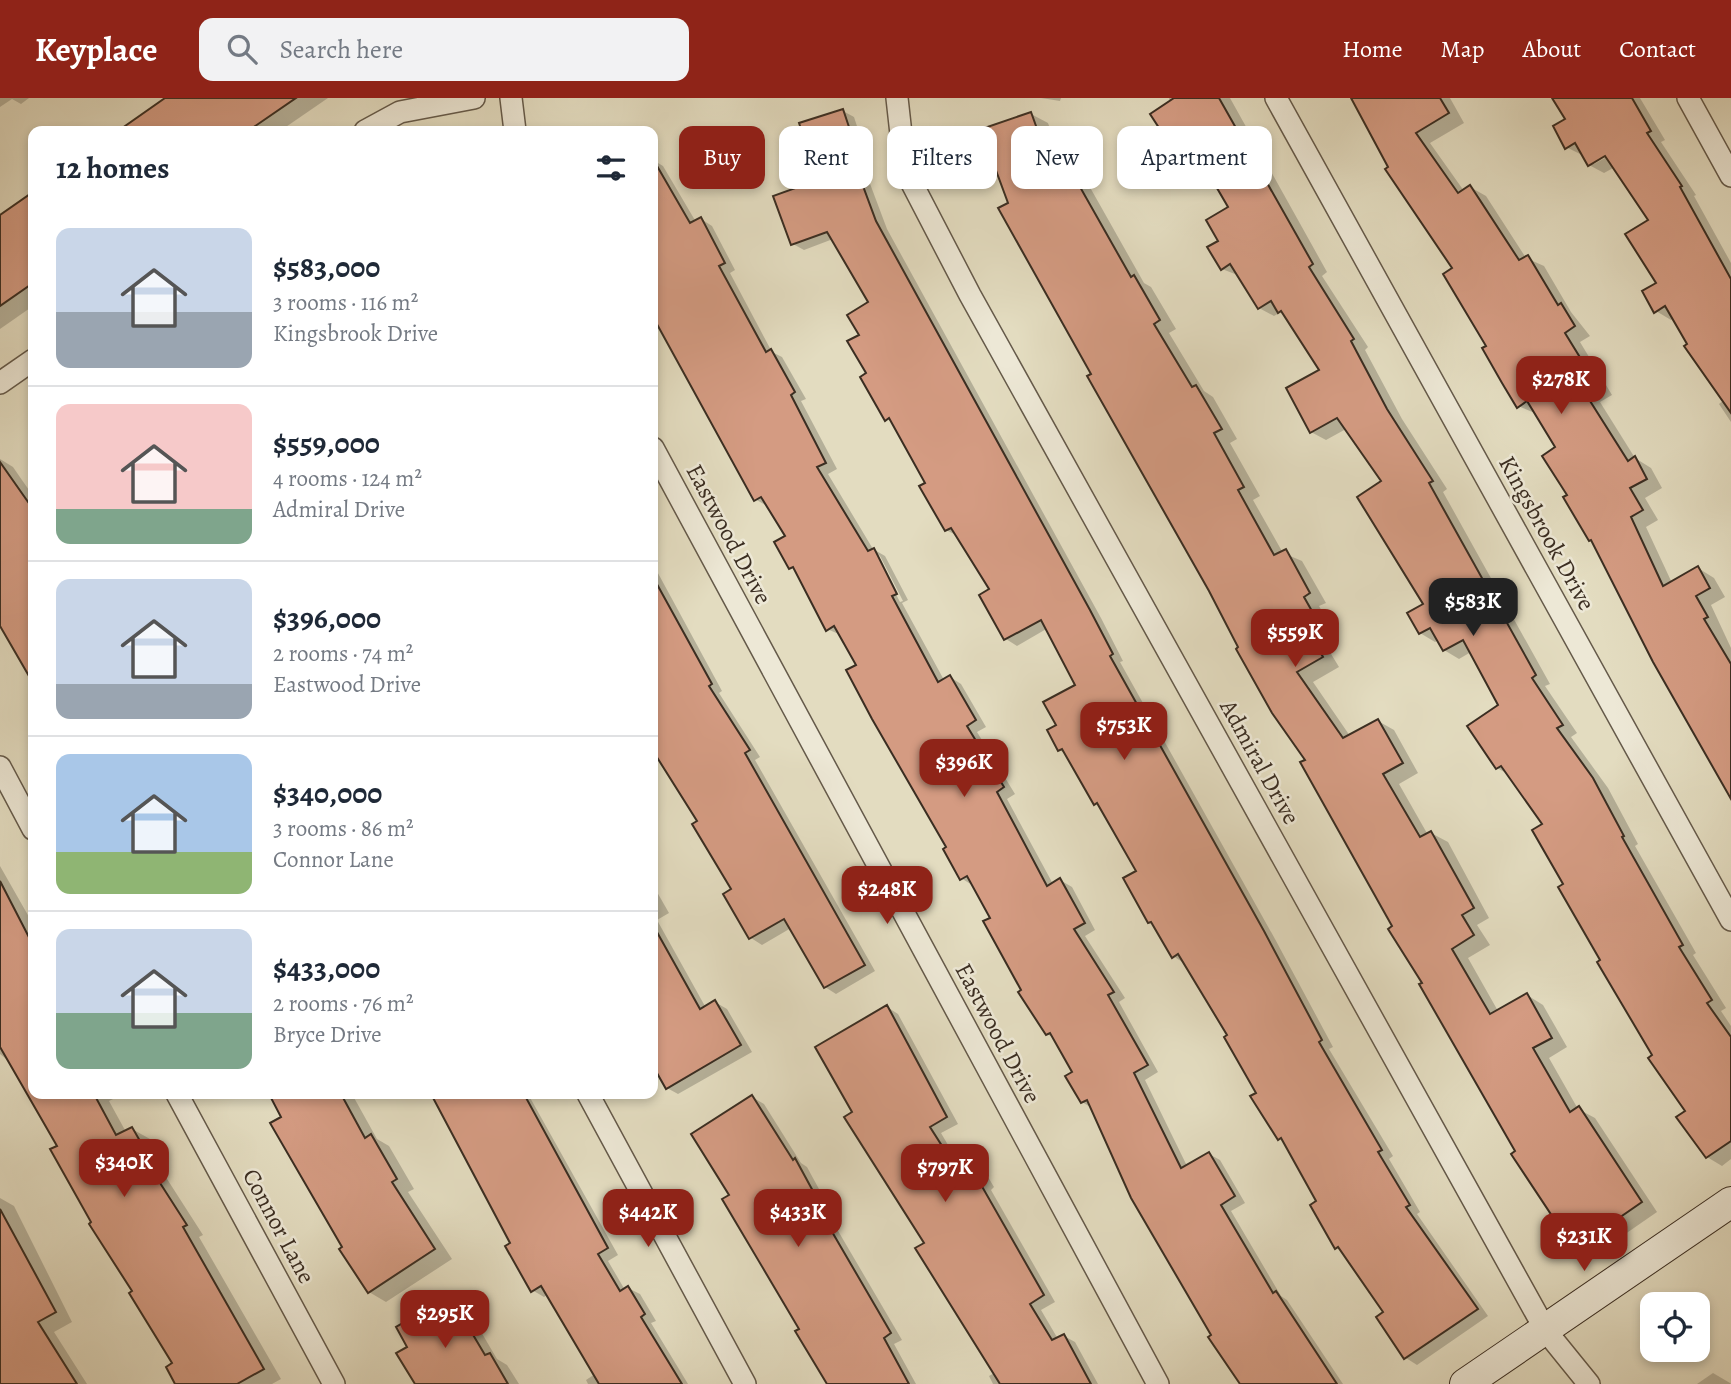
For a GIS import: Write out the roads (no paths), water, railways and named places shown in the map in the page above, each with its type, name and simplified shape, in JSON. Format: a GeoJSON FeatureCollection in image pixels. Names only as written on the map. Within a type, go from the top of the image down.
{"type":"FeatureCollection","features":[{"type":"Feature","properties":{"kind":"street"},"geometry":{"type":"LineString","coordinates":[[374,126],[400,112],[474,98]]}},
{"type":"Feature","properties":{"kind":"street"},"geometry":{"type":"LineString","coordinates":[[511,98],[514,126]]}},
{"type":"Feature","properties":{"kind":"street","name":"Admiral Drive"},"geometry":{"type":"LineString","coordinates":[[897,98],[905,170],[970,295],[1546,1331],[1589,1384]]}},
{"type":"Feature","properties":{"kind":"street","name":"Kingsbrook Drive"},"geometry":{"type":"LineString","coordinates":[[1276,98],[1731,920]]}},
{"type":"Feature","properties":{"kind":"street"},"geometry":{"type":"LineString","coordinates":[[1688,98],[1731,176]]}},
{"type":"Feature","properties":{"kind":"street"},"geometry":{"type":"LineString","coordinates":[[0,383],[28,363]]}},
{"type":"Feature","properties":{"kind":"street","name":"Eastwood Drive"},"geometry":{"type":"LineString","coordinates":[[658,457],[1158,1384]]}},
{"type":"Feature","properties":{"kind":"street"},"geometry":{"type":"LineString","coordinates":[[0,767],[28,819]]}},
{"type":"Feature","properties":{"kind":"street","name":"Connor Lane"},"geometry":{"type":"LineString","coordinates":[[180,1099],[334,1384]]}},
{"type":"Feature","properties":{"kind":"street"},"geometry":{"type":"LineString","coordinates":[[591,1099],[745,1384]]}},
{"type":"Feature","properties":{"kind":"street"},"geometry":{"type":"LineString","coordinates":[[1465,1384],[1731,1202]]}}]}
